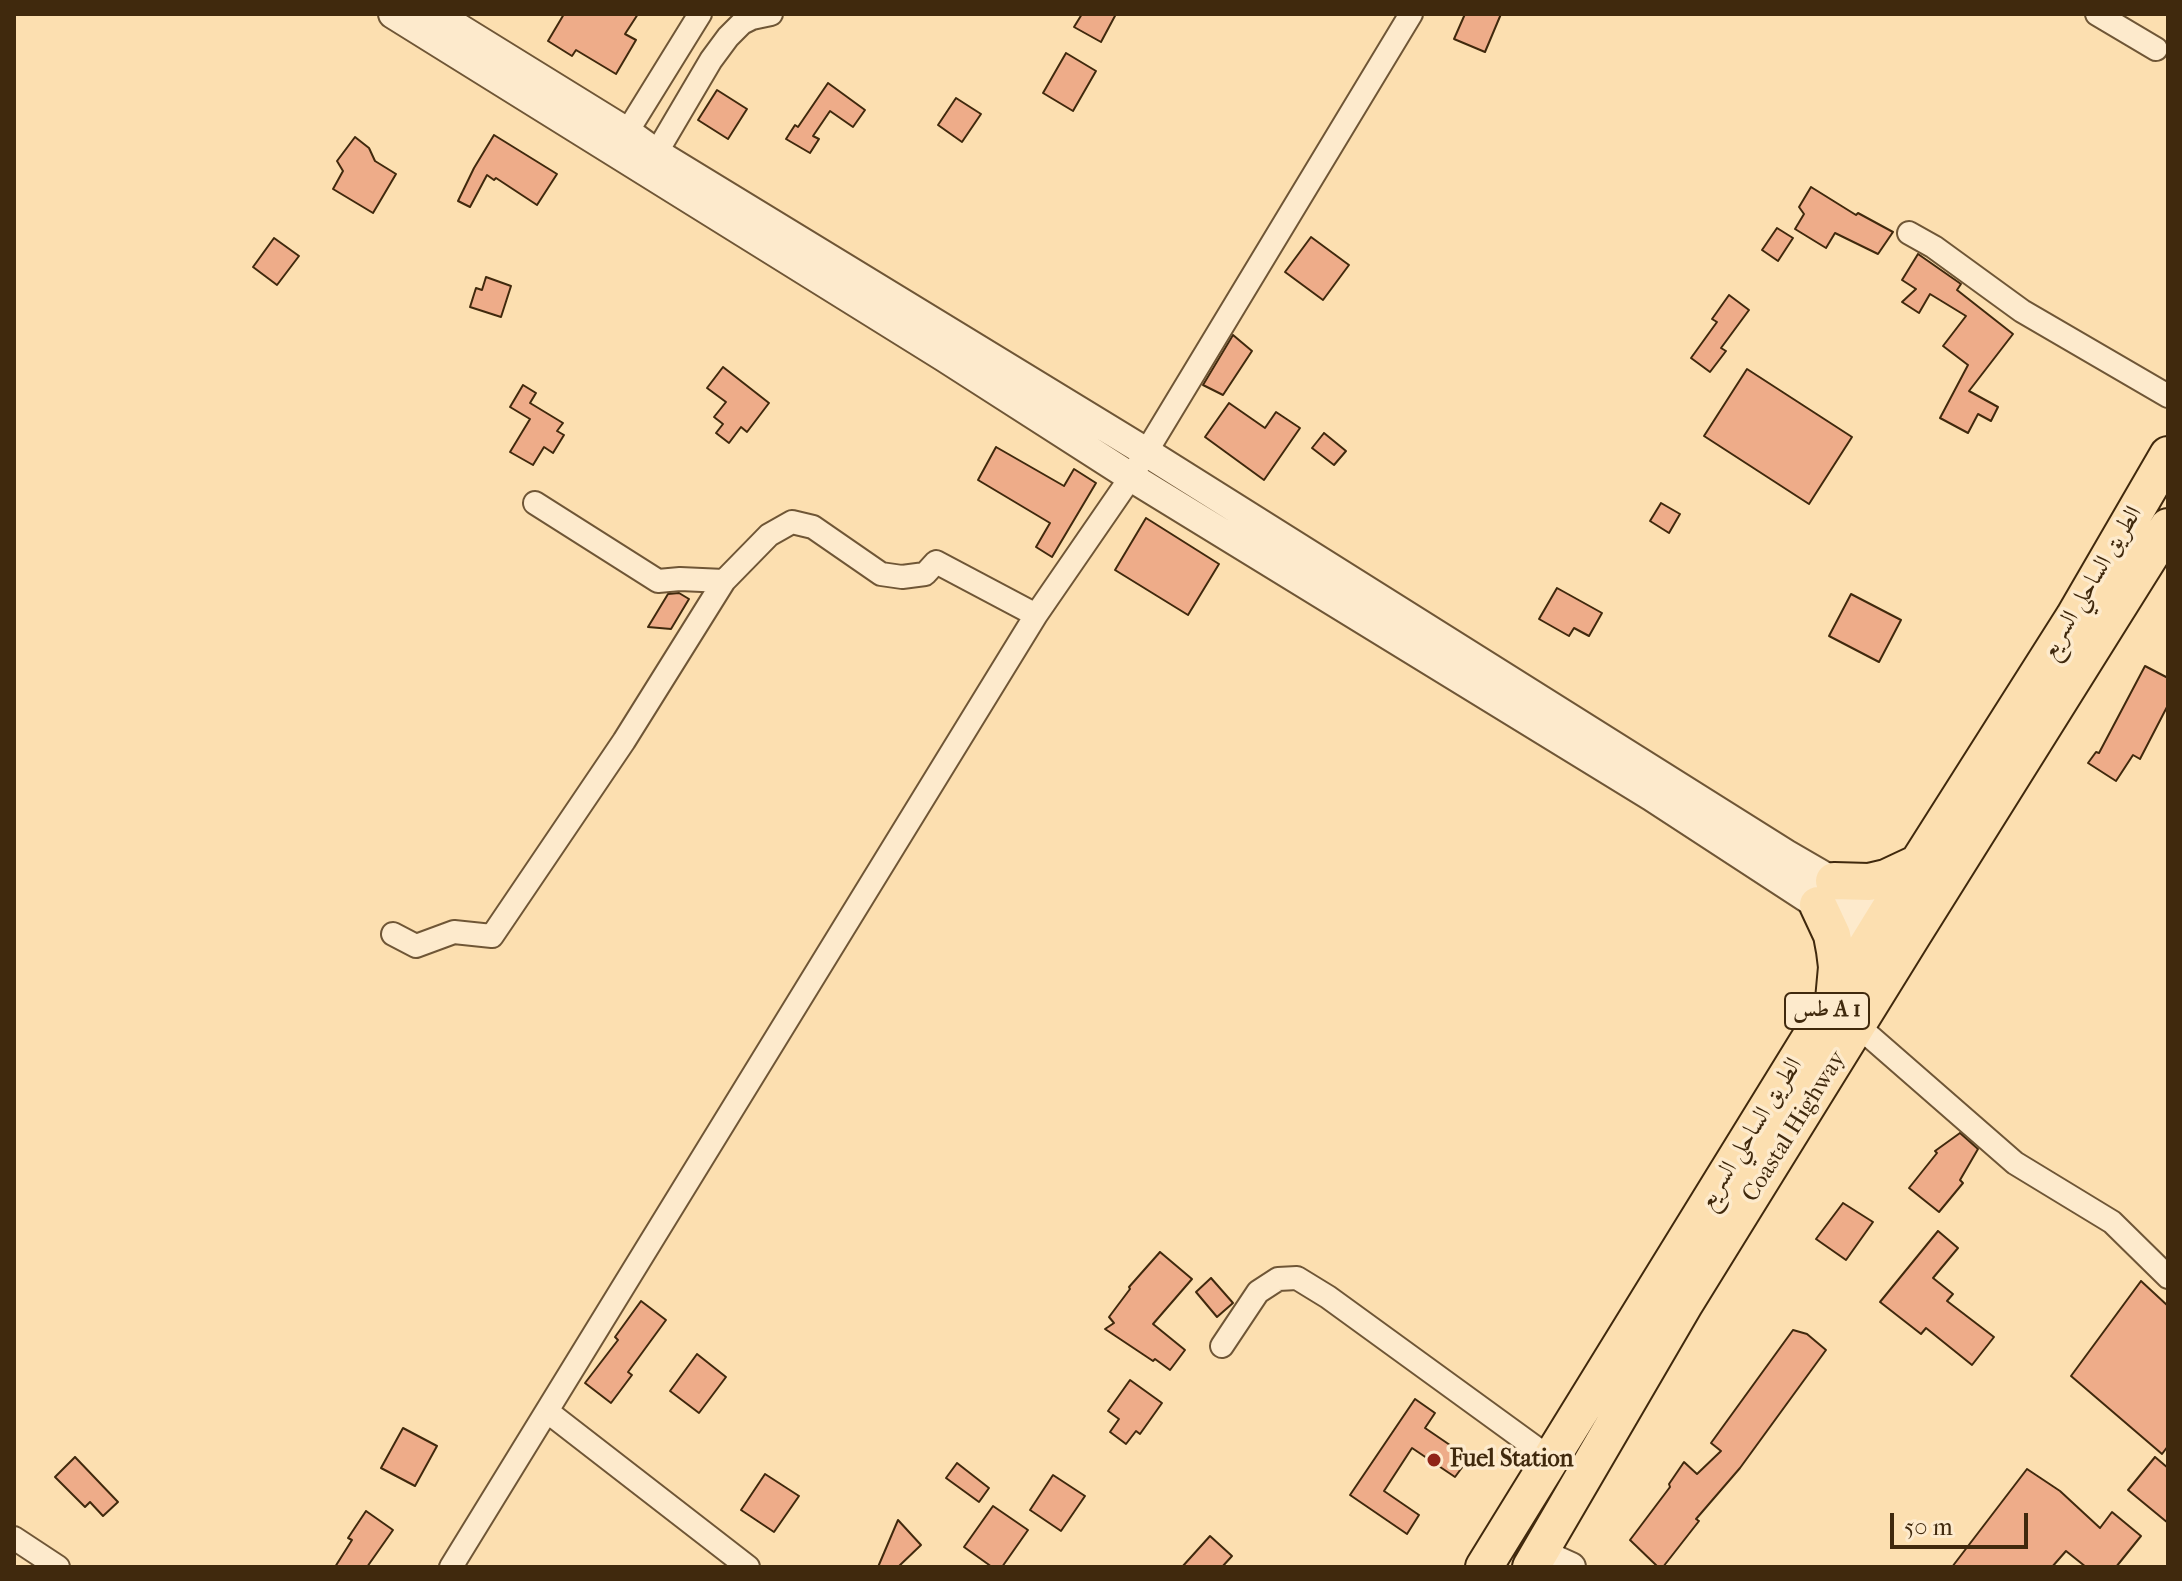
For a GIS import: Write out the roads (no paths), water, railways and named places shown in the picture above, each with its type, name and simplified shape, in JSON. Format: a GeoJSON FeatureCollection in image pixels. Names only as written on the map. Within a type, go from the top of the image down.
{"type":"FeatureCollection","features":[{"type":"Feature","properties":{"kind":"highway","name":"الطريق الساحلي السريع"},"geometry":{"type":"LineString","coordinates":[[1895,933],[1918,863],[2074,617],[2168,455]]}},
{"type":"Feature","properties":{"kind":"highway","name":"Coastal Highway"},"geometry":{"type":"LineString","coordinates":[[1547,1562],[1685,1303],[1846,1013],[1895,933],[2168,527]]}},
{"type":"Feature","properties":{"kind":"highway"},"geometry":{"type":"LineString","coordinates":[[1846,1013],[1837,976],[1826,893],[1886,878],[1918,863]]}},
{"type":"Feature","properties":{"kind":"highway","name":"الطريق الساحلي السريع"},"geometry":{"type":"LineString","coordinates":[[1484,1567],[1551,1459],[1846,1013]]}},
{"type":"Feature","properties":{"kind":"street"},"geometry":{"type":"LineString","coordinates":[[393,14],[468,47],[627,132],[651,162]]}},
{"type":"Feature","properties":{"kind":"street"},"geometry":{"type":"LineString","coordinates":[[436,14],[468,47],[651,162],[937,338],[1146,452],[1295,562]]}},
{"type":"Feature","properties":{"kind":"street"},"geometry":{"type":"LineString","coordinates":[[627,132],[700,14]]}},
{"type":"Feature","properties":{"kind":"street"},"geometry":{"type":"LineString","coordinates":[[651,162],[711,60],[728,37],[742,23],[771,14]]}},
{"type":"Feature","properties":{"kind":"street"},"geometry":{"type":"LineString","coordinates":[[451,1567],[1036,615],[1131,477],[1411,14]]}},
{"type":"Feature","properties":{"kind":"street"},"geometry":{"type":"LineString","coordinates":[[2097,14],[2164,45]]}},
{"type":"Feature","properties":{"kind":"street"},"geometry":{"type":"LineString","coordinates":[[1909,233],[1934,247],[2022,311],[2168,396]]}},
{"type":"Feature","properties":{"kind":"street"},"geometry":{"type":"LineString","coordinates":[[937,338],[1131,477],[1295,562],[1658,787],[1786,854],[1826,893],[1895,933]]}},
{"type":"Feature","properties":{"kind":"street"},"geometry":{"type":"LineString","coordinates":[[535,503],[658,581],[724,581]]}},
{"type":"Feature","properties":{"kind":"street"},"geometry":{"type":"LineString","coordinates":[[393,934],[416,946],[454,932],[492,936],[624,741],[724,581],[769,535],[792,522],[813,527],[881,574],[902,577],[925,574],[936,562],[1036,615]]}},
{"type":"Feature","properties":{"kind":"street"},"geometry":{"type":"LineString","coordinates":[[1846,1013],[2015,1163],[2112,1222],[2168,1277]]}},
{"type":"Feature","properties":{"kind":"street"},"geometry":{"type":"LineString","coordinates":[[1222,1346],[1258,1292],[1278,1279],[1297,1278],[1328,1297],[1551,1459]]}},
{"type":"Feature","properties":{"kind":"street"},"geometry":{"type":"LineString","coordinates":[[548,1412],[748,1567]]}},
{"type":"Feature","properties":{"kind":"street"},"geometry":{"type":"LineString","coordinates":[[14,1538],[58,1567]]}},
{"type":"Feature","properties":{"kind":"place","name":"Fuel Station"},"geometry":{"type":"Point","coordinates":[1434,1460]}}]}
